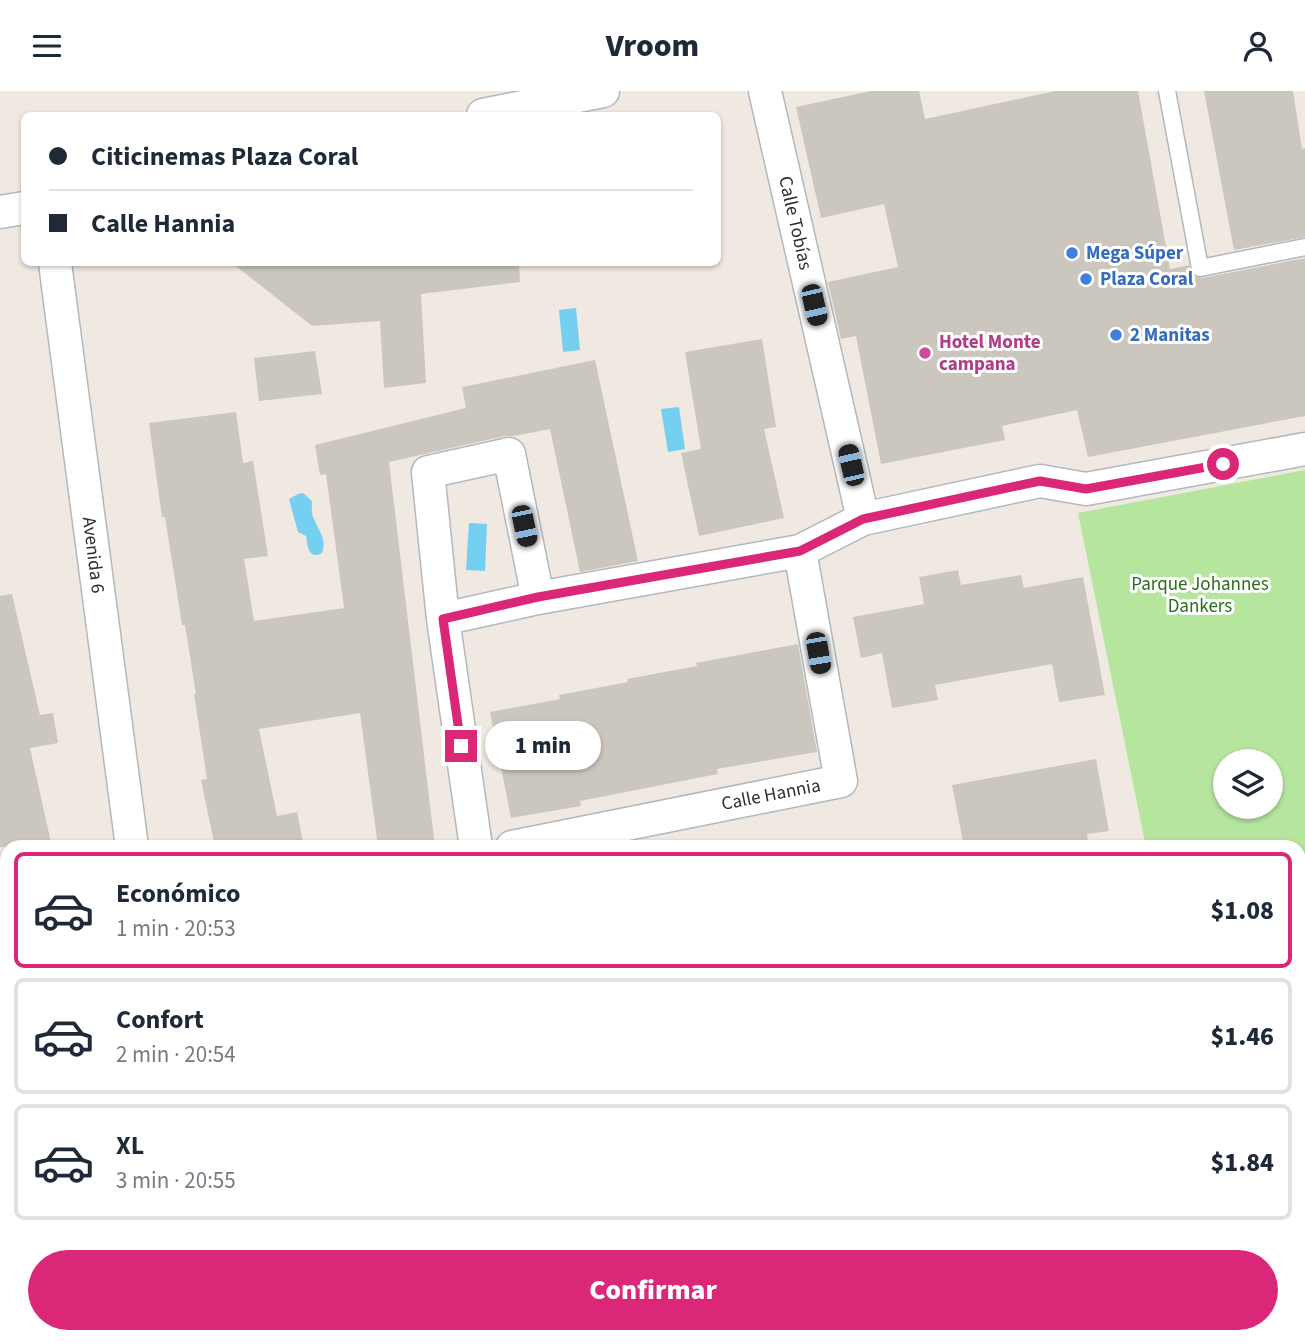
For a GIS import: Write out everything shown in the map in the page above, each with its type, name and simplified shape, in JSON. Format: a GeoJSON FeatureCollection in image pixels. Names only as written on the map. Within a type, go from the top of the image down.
{"type":"FeatureCollection","features":[{"type":"Feature","properties":{"kind":"street"},"geometry":{"type":"LineString","coordinates":[[498,112],[603,91]]}},
{"type":"Feature","properties":{"kind":"street","name":"Calle Tobías"},"geometry":{"type":"LineString","coordinates":[[765,91],[863,519]]}},
{"type":"Feature","properties":{"kind":"street"},"geometry":{"type":"LineString","coordinates":[[0,212],[21,208]]}},
{"type":"Feature","properties":{"kind":"street","name":"Avenida 6"},"geometry":{"type":"LineString","coordinates":[[55,266],[131,840]]}},
{"type":"Feature","properties":{"kind":"street"},"geometry":{"type":"LineString","coordinates":[[443,619],[538,597],[800,551],[863,519],[1040,481],[1086,489],[1305,449]]}},
{"type":"Feature","properties":{"kind":"street"},"geometry":{"type":"LineString","coordinates":[[475,840],[443,619],[428,472],[509,454],[538,597]]}},
{"type":"Feature","properties":{"kind":"street","name":"Calle Hannia"},"geometry":{"type":"LineString","coordinates":[[547,840],[841,781],[800,551]]}},
{"type":"Feature","properties":{"kind":"lane"},"geometry":{"type":"LineString","coordinates":[[1167,91],[1200,268],[1305,247]]}},
{"type":"Feature","properties":{"kind":"green space","name":"Parque Johannes Dankers"},"geometry":{"type":"Polygon","coordinates":[[[1305,470],[1305,840],[1145,840],[1078,513],[1305,470]]]}},
{"type":"Feature","properties":{"kind":"water"},"geometry":{"type":"Polygon","coordinates":[[[576,308],[580,350],[563,352],[559,310],[576,308]]]}},
{"type":"Feature","properties":{"kind":"water"},"geometry":{"type":"Polygon","coordinates":[[[679,407],[685,449],[668,452],[661,409],[679,407]]]}},
{"type":"Feature","properties":{"kind":"water"},"geometry":{"type":"Polygon","coordinates":[[[303,493],[312,501],[312,515],[323,539],[322,553],[317,555],[311,553],[308,548],[306,536],[298,532],[289,499],[303,493]]]}},
{"type":"Feature","properties":{"kind":"water"},"geometry":{"type":"Polygon","coordinates":[[[469,523],[487,524],[485,571],[466,570],[469,523]]]}},
{"type":"Feature","properties":{"kind":"building","name":"Plaza Coral"},"geometry":{"type":"Polygon","coordinates":[[[871,91],[919,91],[925,119],[1055,91],[1138,91],[1170,269],[1189,265],[1193,275],[1202,278],[1305,258],[1305,416],[1088,457],[1077,410],[1002,426],[1005,440],[881,464],[856,336],[841,339],[828,282],[898,267],[884,204],[821,218],[796,107],[871,91]]]}},
{"type":"Feature","properties":{"kind":"building"},"geometry":{"type":"Polygon","coordinates":[[[1204,91],[1293,91],[1302,149],[1305,148],[1305,237],[1234,250],[1204,91]]]}},
{"type":"Feature","properties":{"kind":"building"},"geometry":{"type":"Polygon","coordinates":[[[236,266],[519,266],[520,282],[421,294],[426,383],[384,388],[380,321],[312,326],[236,266]]]}},
{"type":"Feature","properties":{"kind":"building"},"geometry":{"type":"Polygon","coordinates":[[[762,339],[776,427],[764,429],[784,518],[699,536],[681,453],[701,449],[685,352],[762,339]]]}},
{"type":"Feature","properties":{"kind":"building"},"geometry":{"type":"Polygon","coordinates":[[[315,351],[322,394],[259,401],[254,358],[315,351]]]}},
{"type":"Feature","properties":{"kind":"building"},"geometry":{"type":"Polygon","coordinates":[[[595,360],[638,561],[580,572],[550,429],[505,436],[389,462],[434,840],[377,840],[360,713],[259,729],[277,816],[297,812],[303,840],[214,840],[201,780],[207,779],[196,694],[165,517],[162,517],[149,423],[236,412],[243,463],[253,461],[268,556],[244,559],[254,621],[344,608],[326,474],[320,475],[315,445],[466,408],[462,387],[595,360]]]}},
{"type":"Feature","properties":{"kind":"building"},"geometry":{"type":"Polygon","coordinates":[[[958,570],[961,585],[1021,575],[1024,588],[1083,577],[1105,695],[1059,702],[1052,664],[935,685],[938,700],[892,708],[882,653],[861,658],[853,617],[924,604],[919,577],[958,570]]]}},
{"type":"Feature","properties":{"kind":"building"},"geometry":{"type":"Polygon","coordinates":[[[12,594],[40,715],[53,713],[58,743],[30,748],[50,840],[0,840],[0,596],[12,594]]]}},
{"type":"Feature","properties":{"kind":"building"},"geometry":{"type":"Polygon","coordinates":[[[798,644],[817,752],[717,769],[718,774],[580,801],[581,806],[511,818],[490,712],[560,699],[559,695],[697,666],[696,663],[798,644]]]}},
{"type":"Feature","properties":{"kind":"building"},"geometry":{"type":"Polygon","coordinates":[[[1096,759],[1109,831],[1087,834],[1088,840],[963,840],[952,785],[1096,759]]]}},
{"type":"Feature","properties":{"kind":"place","name":"Mega Súper"},"geometry":{"type":"Point","coordinates":[1072,253]}},
{"type":"Feature","properties":{"kind":"place","name":"Plaza Coral"},"geometry":{"type":"Point","coordinates":[1086,279]}},
{"type":"Feature","properties":{"kind":"place","name":"2 Manitas"},"geometry":{"type":"Point","coordinates":[1116,335]}},
{"type":"Feature","properties":{"kind":"place","name":"Hotel Monte campana"},"geometry":{"type":"Point","coordinates":[925,353]}},
{"type":"Feature","properties":{"kind":"route"},"geometry":{"type":"LineString","coordinates":[[461,746],[443,619],[538,597],[800,551],[863,519],[1040,481],[1086,489],[1223,464]]}}]}
